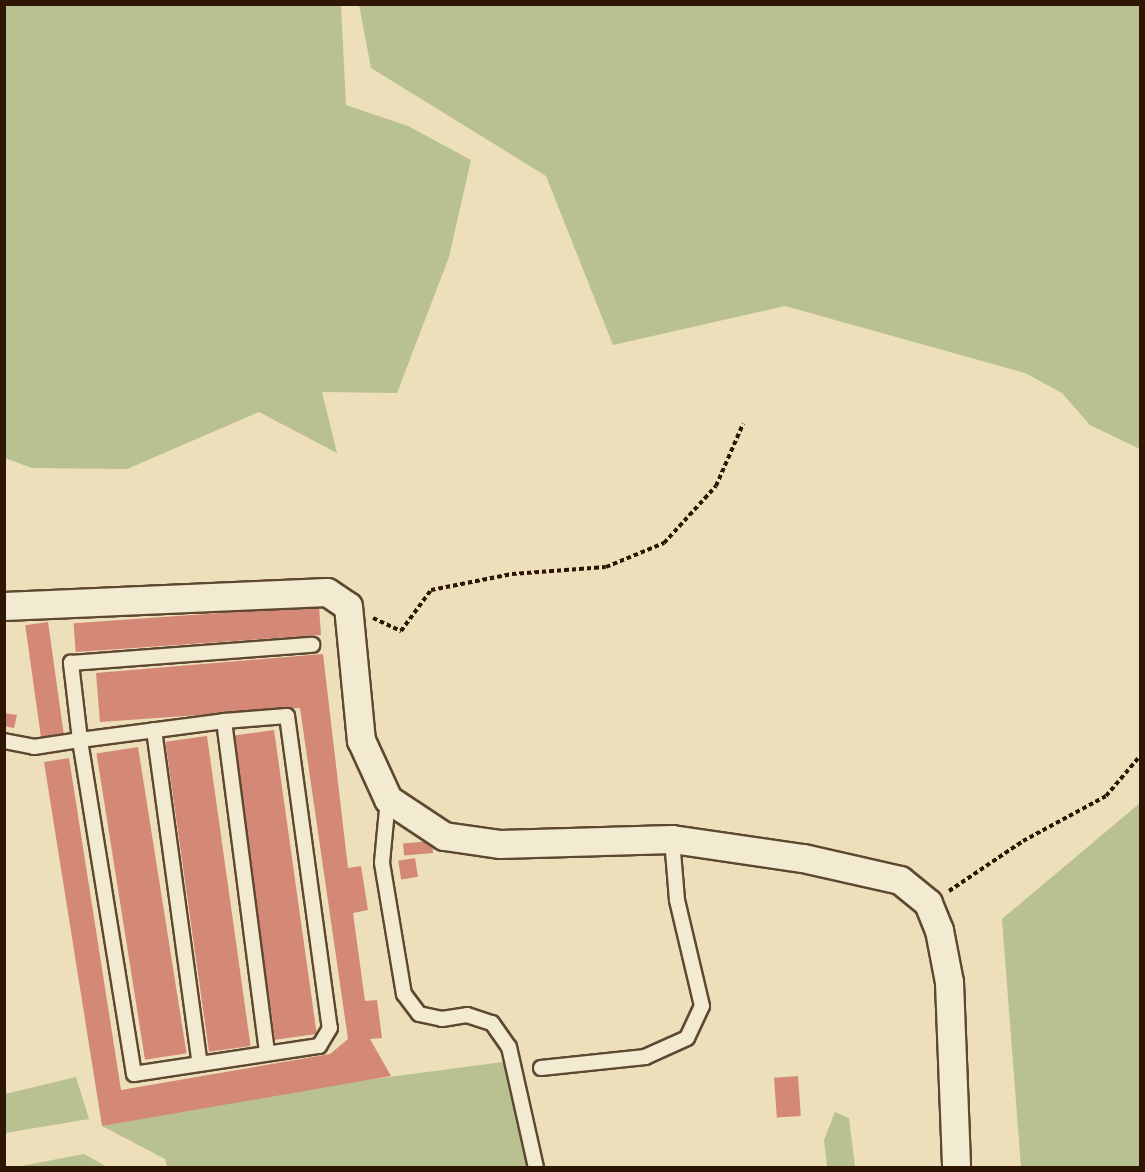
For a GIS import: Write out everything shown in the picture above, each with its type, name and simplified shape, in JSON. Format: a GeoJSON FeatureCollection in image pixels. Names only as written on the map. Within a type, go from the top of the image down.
{"type":"FeatureCollection","features":[{"type":"Feature","properties":{"kind":"street"},"geometry":{"type":"LineString","coordinates":[[4,606],[327,592],[348,606],[361,740],[388,799],[444,836],[500,844],[672,839],[803,858],[900,880],[928,903],[939,930],[949,982],[956,1167]]}},
{"type":"Feature","properties":{"kind":"lane"},"geometry":{"type":"LineString","coordinates":[[4,741],[34,747],[80,740],[224,721],[287,716],[329,1017],[330,1028],[319,1046],[134,1074],[80,740],[70,663],[312,645]]}},
{"type":"Feature","properties":{"kind":"lane"},"geometry":{"type":"LineString","coordinates":[[224,721],[267,1053]]}},
{"type":"Feature","properties":{"kind":"lane"},"geometry":{"type":"LineString","coordinates":[[154,730],[200,1064]]}},
{"type":"Feature","properties":{"kind":"lane"},"geometry":{"type":"LineString","coordinates":[[388,799],[382,862],[404,994],[419,1014],[442,1019],[467,1015],[492,1023],[509,1047],[536,1167]]}},
{"type":"Feature","properties":{"kind":"lane"},"geometry":{"type":"LineString","coordinates":[[541,1068],[645,1057],[687,1038],[702,1006],[677,900],[672,839]]}},
{"type":"Feature","properties":{"kind":"path"},"geometry":{"type":"LineString","coordinates":[[348,606],[401,631],[431,590],[512,574],[606,567],[664,543],[716,486],[743,424]]}},
{"type":"Feature","properties":{"kind":"path"},"geometry":{"type":"LineString","coordinates":[[928,903],[1023,841],[1106,796],[1140,756]]}},
{"type":"Feature","properties":{"kind":"green space"},"geometry":{"type":"Polygon","coordinates":[[[4,5],[341,5],[346,105],[408,126],[471,160],[449,257],[397,393],[322,392],[337,453],[259,412],[127,469],[32,468],[5,458],[4,5]]]}},
{"type":"Feature","properties":{"kind":"green space"},"geometry":{"type":"Polygon","coordinates":[[[359,5],[1140,5],[1140,449],[1090,425],[1062,393],[1025,373],[785,306],[613,345],[546,176],[371,68],[359,5]]]}},
{"type":"Feature","properties":{"kind":"green space"},"geometry":{"type":"Polygon","coordinates":[[[1140,803],[1140,1167],[1021,1167],[1002,919],[1140,803]]]}},
{"type":"Feature","properties":{"kind":"green space"},"geometry":{"type":"Polygon","coordinates":[[[503,1062],[528,1167],[167,1167],[165,1159],[102,1126],[336,1084],[503,1062]]]}},
{"type":"Feature","properties":{"kind":"green space"},"geometry":{"type":"Polygon","coordinates":[[[76,1077],[89,1119],[5,1133],[5,1094],[76,1077]]]}},
{"type":"Feature","properties":{"kind":"green space"},"geometry":{"type":"Polygon","coordinates":[[[835,1112],[849,1118],[855,1167],[827,1167],[824,1140],[835,1112]]]}},
{"type":"Feature","properties":{"kind":"green space"},"geometry":{"type":"Polygon","coordinates":[[[84,1154],[107,1167],[16,1167],[84,1154]]]}},
{"type":"Feature","properties":{"kind":"building"},"geometry":{"type":"Polygon","coordinates":[[[319,606],[321,635],[76,652],[74,623],[319,606]]]}},
{"type":"Feature","properties":{"kind":"building"},"geometry":{"type":"Polygon","coordinates":[[[48,622],[64,734],[41,737],[25,625],[48,622]]]}},
{"type":"Feature","properties":{"kind":"building"},"geometry":{"type":"Polygon","coordinates":[[[323,654],[348,868],[361,866],[368,910],[353,913],[365,1001],[377,1000],[382,1038],[370,1039],[391,1076],[102,1126],[44,762],[69,758],[121,1090],[330,1054],[348,1039],[300,708],[100,722],[96,673],[323,654]]]}},
{"type":"Feature","properties":{"kind":"building"},"geometry":{"type":"Polygon","coordinates":[[[4,713],[17,715],[14,728],[4,726],[4,713]]]}},
{"type":"Feature","properties":{"kind":"building"},"geometry":{"type":"Polygon","coordinates":[[[274,730],[317,1034],[275,1040],[232,736],[274,730]]]}},
{"type":"Feature","properties":{"kind":"building"},"geometry":{"type":"Polygon","coordinates":[[[207,736],[251,1046],[209,1052],[165,742],[207,736]]]}},
{"type":"Feature","properties":{"kind":"building"},"geometry":{"type":"Polygon","coordinates":[[[138,747],[186,1053],[145,1060],[97,754],[138,747]]]}},
{"type":"Feature","properties":{"kind":"building"},"geometry":{"type":"Polygon","coordinates":[[[432,841],[433,853],[404,855],[403,844],[432,841]]]}},
{"type":"Feature","properties":{"kind":"building"},"geometry":{"type":"Polygon","coordinates":[[[415,858],[418,877],[401,879],[398,861],[415,858]]]}},
{"type":"Feature","properties":{"kind":"building"},"geometry":{"type":"Polygon","coordinates":[[[798,1076],[801,1116],[777,1118],[774,1078],[798,1076]]]}}]}
